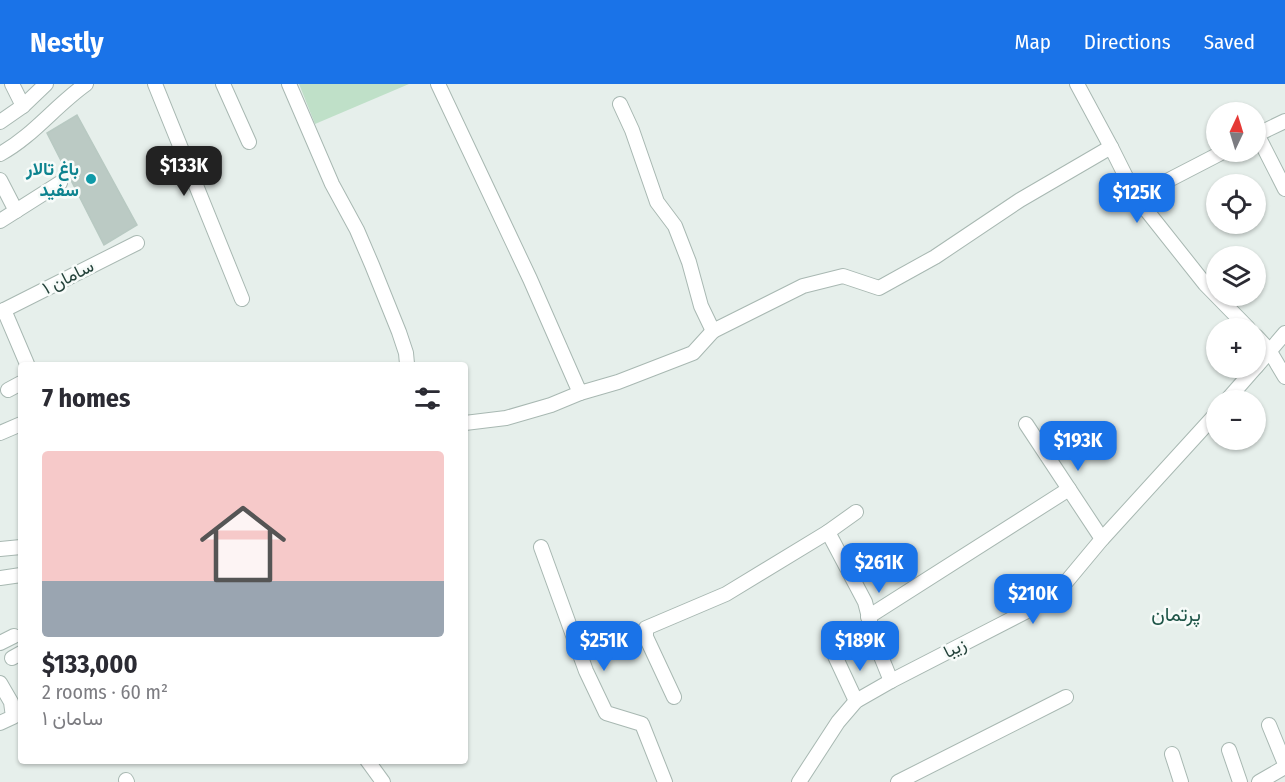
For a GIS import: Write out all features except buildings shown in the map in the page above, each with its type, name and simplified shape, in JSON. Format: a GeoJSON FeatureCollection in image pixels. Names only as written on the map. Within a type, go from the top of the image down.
{"type":"FeatureCollection","features":[{"type":"Feature","properties":{"kind":"street"},"geometry":{"type":"LineString","coordinates":[[12,84],[23,106]]}},
{"type":"Feature","properties":{"kind":"street"},"geometry":{"type":"LineString","coordinates":[[0,122],[23,106],[46,84]]}},
{"type":"Feature","properties":{"kind":"street"},"geometry":{"type":"LineString","coordinates":[[0,154],[15,146],[40,126],[73,93],[86,84]]}},
{"type":"Feature","properties":{"kind":"street"},"geometry":{"type":"LineString","coordinates":[[155,84],[242,299]]}},
{"type":"Feature","properties":{"kind":"street"},"geometry":{"type":"LineString","coordinates":[[223,84],[249,142]]}},
{"type":"Feature","properties":{"kind":"street"},"geometry":{"type":"LineString","coordinates":[[289,84],[332,184],[357,230],[372,265],[399,332],[407,362]]}},
{"type":"Feature","properties":{"kind":"street"},"geometry":{"type":"LineString","coordinates":[[438,84],[530,279],[580,393]]}},
{"type":"Feature","properties":{"kind":"street"},"geometry":{"type":"LineString","coordinates":[[1077,84],[1136,197],[1205,284],[1238,318]]}},
{"type":"Feature","properties":{"kind":"street"},"geometry":{"type":"LineString","coordinates":[[621,104],[657,201],[675,226],[689,262],[701,306],[713,331]]}},
{"type":"Feature","properties":{"kind":"street"},"geometry":{"type":"LineString","coordinates":[[1266,130],[1285,121]]}},
{"type":"Feature","properties":{"kind":"street"},"geometry":{"type":"LineString","coordinates":[[468,423],[506,418],[551,405],[693,353],[713,331],[803,286],[843,276],[879,288],[935,257],[1020,200],[1111,147]]}},
{"type":"Feature","properties":{"kind":"street"},"geometry":{"type":"LineString","coordinates":[[1266,153],[1285,189]]}},
{"type":"Feature","properties":{"kind":"street"},"geometry":{"type":"LineString","coordinates":[[1136,197],[1206,161]]}},
{"type":"Feature","properties":{"kind":"street"},"geometry":{"type":"LineString","coordinates":[[0,180],[16,211]]}},
{"type":"Feature","properties":{"kind":"street"},"geometry":{"type":"LineString","coordinates":[[0,221],[60,183]]}},
{"type":"Feature","properties":{"kind":"street","name":"سامان ۱"},"geometry":{"type":"LineString","coordinates":[[2,311],[137,243]]}},
{"type":"Feature","properties":{"kind":"street"},"geometry":{"type":"LineString","coordinates":[[2,311],[26,362]]}},
{"type":"Feature","properties":{"kind":"street"},"geometry":{"type":"LineString","coordinates":[[1266,354],[1285,333]]}},
{"type":"Feature","properties":{"kind":"street"},"geometry":{"type":"LineString","coordinates":[[1266,347],[1285,377]]}},
{"type":"Feature","properties":{"kind":"street"},"geometry":{"type":"LineString","coordinates":[[1235,390],[1246,378]]}},
{"type":"Feature","properties":{"kind":"street"},"geometry":{"type":"LineString","coordinates":[[8,390],[18,385]]}},
{"type":"Feature","properties":{"kind":"street"},"geometry":{"type":"LineString","coordinates":[[1026,424],[1102,539]]}},
{"type":"Feature","properties":{"kind":"street"},"geometry":{"type":"LineString","coordinates":[[1,430],[18,425]]}},
{"type":"Feature","properties":{"kind":"street","name":"زیبا"},"geometry":{"type":"LineString","coordinates":[[799,782],[838,722],[856,701],[1031,609],[1062,587],[1102,539],[1206,425]]}},
{"type":"Feature","properties":{"kind":"street"},"geometry":{"type":"LineString","coordinates":[[868,617],[1070,489]]}},
{"type":"Feature","properties":{"kind":"street"},"geometry":{"type":"LineString","coordinates":[[674,697],[646,637],[646,628],[726,594],[828,532],[856,512]]}},
{"type":"Feature","properties":{"kind":"street"},"geometry":{"type":"LineString","coordinates":[[828,532],[865,602],[876,644],[891,681]]}},
{"type":"Feature","properties":{"kind":"street"},"geometry":{"type":"LineString","coordinates":[[0,549],[18,547]]}},
{"type":"Feature","properties":{"kind":"street"},"geometry":{"type":"LineString","coordinates":[[541,547],[586,672],[606,713],[642,724],[665,782]]}},
{"type":"Feature","properties":{"kind":"street"},"geometry":{"type":"LineString","coordinates":[[0,578],[18,575]]}},
{"type":"Feature","properties":{"kind":"street"},"geometry":{"type":"LineString","coordinates":[[0,643],[14,636]]}},
{"type":"Feature","properties":{"kind":"street"},"geometry":{"type":"LineString","coordinates":[[835,656],[856,701]]}},
{"type":"Feature","properties":{"kind":"street"},"geometry":{"type":"LineString","coordinates":[[0,682],[11,702],[13,717],[0,723]]}},
{"type":"Feature","properties":{"kind":"street"},"geometry":{"type":"LineString","coordinates":[[898,782],[1066,697]]}},
{"type":"Feature","properties":{"kind":"street"},"geometry":{"type":"LineString","coordinates":[[1260,782],[1285,765],[1269,725]]}},
{"type":"Feature","properties":{"kind":"street"},"geometry":{"type":"LineString","coordinates":[[1229,750],[1240,782]]}},
{"type":"Feature","properties":{"kind":"street"},"geometry":{"type":"LineString","coordinates":[[1172,754],[1181,782]]}},
{"type":"Feature","properties":{"kind":"street"},"geometry":{"type":"LineString","coordinates":[[369,764],[378,780]]}},
{"type":"Feature","properties":{"kind":"green space"},"geometry":{"type":"Polygon","coordinates":[[[299,84],[409,84],[315,124],[299,84]]]}},
{"type":"Feature","properties":{"kind":"place","name":"باغ تالار سفید"},"geometry":{"type":"Point","coordinates":[91,179]}},
{"type":"Feature","properties":{"kind":"district","name":"پرتمان"},"geometry":{"type":"Point","coordinates":[1176,614]}}]}
